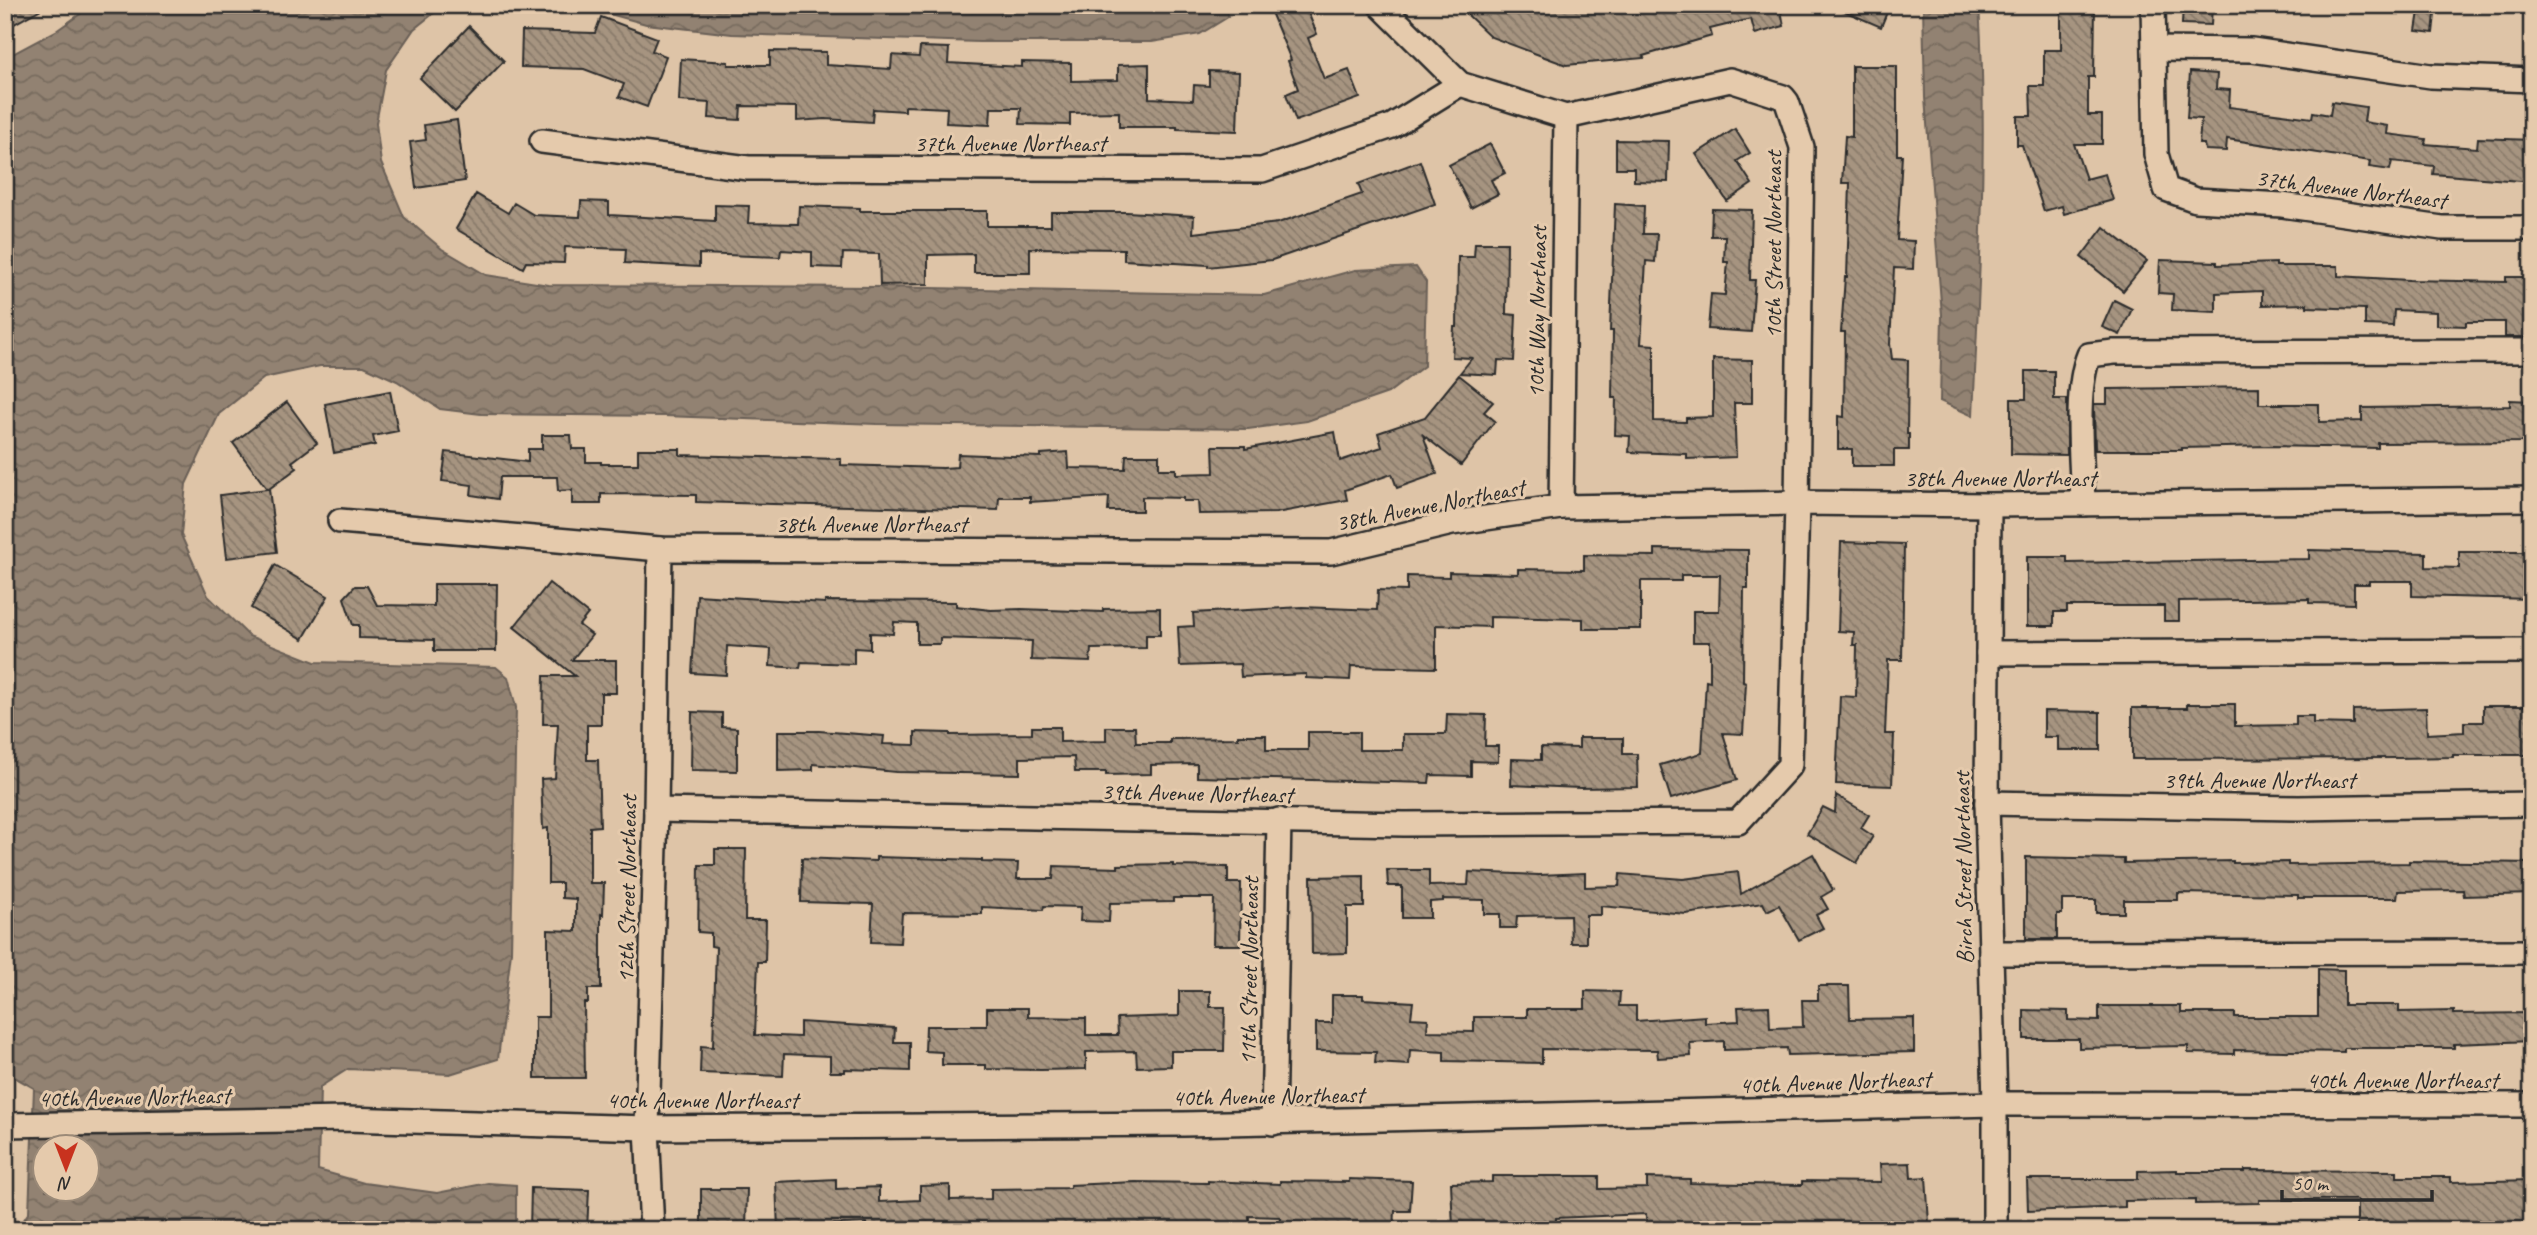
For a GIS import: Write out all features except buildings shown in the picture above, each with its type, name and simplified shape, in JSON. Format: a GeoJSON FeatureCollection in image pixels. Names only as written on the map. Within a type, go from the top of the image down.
{"type":"FeatureCollection","features":[{"type":"Feature","properties":{"kind":"street"},"geometry":{"type":"LineString","coordinates":[[1380,5],[1460,84],[1566,117]]}},
{"type":"Feature","properties":{"kind":"street"},"geometry":{"type":"LineString","coordinates":[[2153,5],[2154,49],[2252,50],[2431,76],[2532,80]]}},
{"type":"Feature","properties":{"kind":"street","name":"37th Avenue Northeast"},"geometry":{"type":"LineString","coordinates":[[2154,49],[2156,154],[2166,189],[2196,200],[2282,205],[2442,228],[2532,228]]}},
{"type":"Feature","properties":{"kind":"street","name":"10th Street Northeast"},"geometry":{"type":"LineString","coordinates":[[1566,117],[1730,80],[1783,97],[1802,147],[1790,765],[1738,822]]}},
{"type":"Feature","properties":{"kind":"street","name":"37th Avenue Northeast"},"geometry":{"type":"LineString","coordinates":[[542,141],[748,168],[1262,170],[1392,126],[1460,84]]}},
{"type":"Feature","properties":{"kind":"street","name":"10th Way Northeast"},"geometry":{"type":"LineString","coordinates":[[1561,508],[1566,117]]}},
{"type":"Feature","properties":{"kind":"street"},"geometry":{"type":"LineString","coordinates":[[2083,504],[2081,397],[2082,371],[2088,355],[2128,351],[2532,351]]}},
{"type":"Feature","properties":{"kind":"street","name":"38th Avenue Northeast"},"geometry":{"type":"LineString","coordinates":[[340,521],[660,549],[1331,552],[1452,523],[1561,508],[1797,503],[1989,505],[2532,499]]}},
{"type":"Feature","properties":{"kind":"street","name":"Birch Street Northeast"},"geometry":{"type":"LineString","coordinates":[[1989,505],[1987,803],[1995,1104],[1995,1230]]}},
{"type":"Feature","properties":{"kind":"street","name":"12th Street Northeast"},"geometry":{"type":"LineString","coordinates":[[652,1230],[647,1128],[660,549]]}},
{"type":"Feature","properties":{"kind":"street"},"geometry":{"type":"LineString","coordinates":[[1988,653],[2532,651]]}},
{"type":"Feature","properties":{"kind":"street","name":"39th Avenue Northeast"},"geometry":{"type":"LineString","coordinates":[[1987,803],[2298,808],[2532,804]]}},
{"type":"Feature","properties":{"kind":"street","name":"39th Avenue Northeast"},"geometry":{"type":"LineString","coordinates":[[656,810],[1404,824],[1738,822]]}},
{"type":"Feature","properties":{"kind":"street","name":"11th Street Northeast"},"geometry":{"type":"LineString","coordinates":[[1273,1123],[1279,820]]}},
{"type":"Feature","properties":{"kind":"street"},"geometry":{"type":"LineString","coordinates":[[1991,953],[2532,952]]}},
{"type":"Feature","properties":{"kind":"street","name":"40th Avenue Northeast"},"geometry":{"type":"LineString","coordinates":[[5,1125],[346,1119],[647,1128],[1273,1123],[1995,1104],[2532,1105]]}},
{"type":"Feature","properties":{"kind":"water"},"geometry":{"type":"Polygon","coordinates":[[[93,5],[444,5],[414,29],[386,70],[376,123],[381,163],[404,217],[442,249],[486,275],[549,285],[882,287],[1264,295],[1355,270],[1416,267],[1426,282],[1424,366],[1388,393],[1307,421],[1248,429],[877,424],[664,416],[481,414],[440,409],[397,381],[364,366],[320,366],[264,378],[219,414],[186,484],[181,535],[208,596],[249,636],[315,662],[496,667],[508,677],[516,707],[511,952],[498,1059],[450,1074],[348,1069],[320,1087],[318,1170],[364,1183],[437,1193],[488,1183],[516,1185],[516,1230],[17,1230],[29,1212],[32,1138],[32,1204],[102,1204],[102,1134],[32,1134],[34,1088],[5,1072],[5,58],[56,31],[93,5]]]}},
{"type":"Feature","properties":{"kind":"water"},"geometry":{"type":"Polygon","coordinates":[[[577,5],[1227,5],[1228,17],[1200,34],[1152,42],[979,42],[732,34],[646,24],[577,5]]]}},
{"type":"Feature","properties":{"kind":"water"},"geometry":{"type":"Polygon","coordinates":[[[1923,5],[1979,5],[1983,159],[1973,416],[1940,401],[1942,315],[1925,98],[1923,5]]]}}]}
